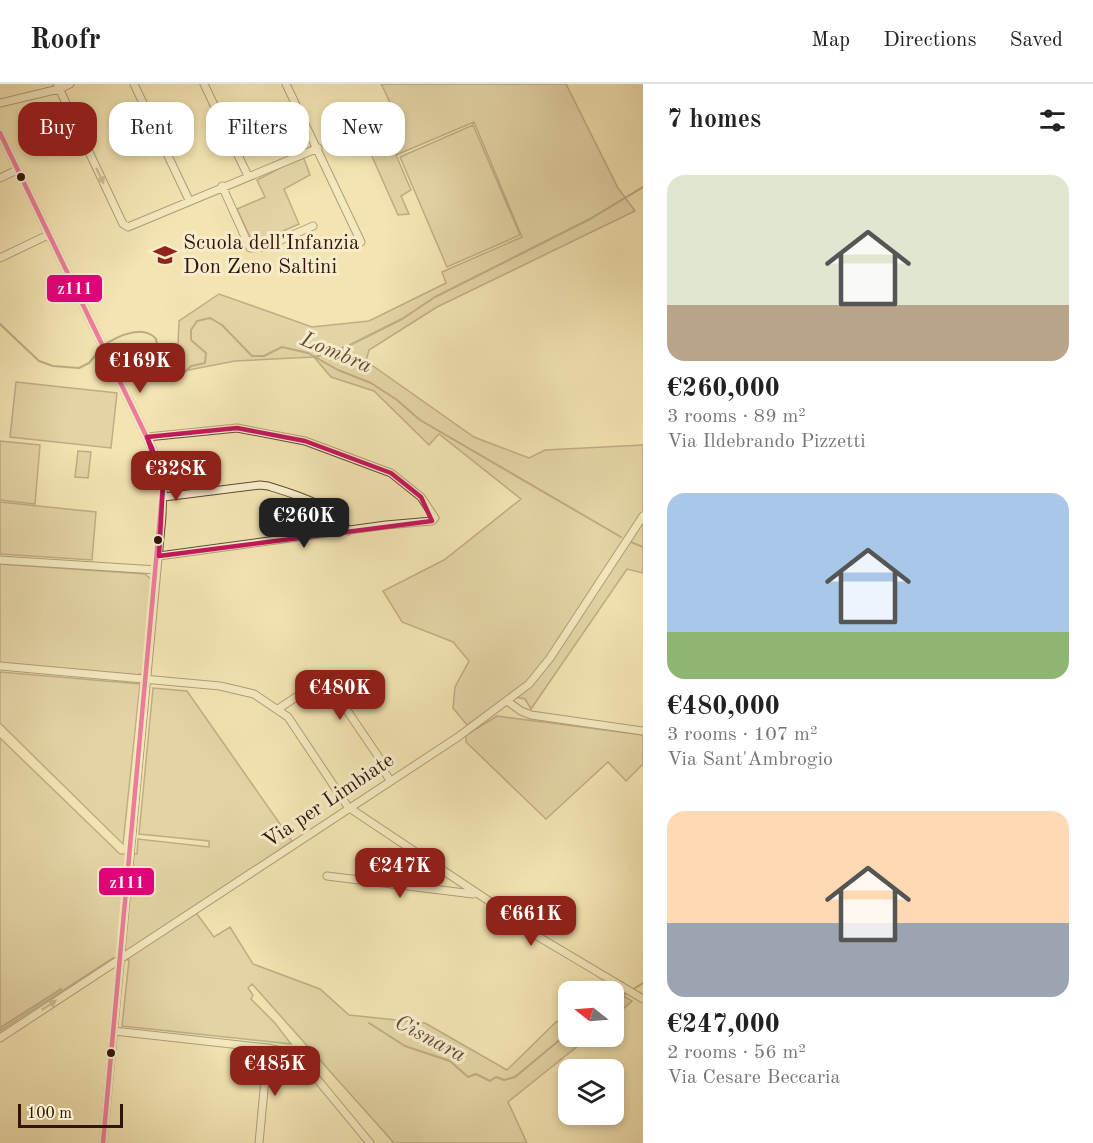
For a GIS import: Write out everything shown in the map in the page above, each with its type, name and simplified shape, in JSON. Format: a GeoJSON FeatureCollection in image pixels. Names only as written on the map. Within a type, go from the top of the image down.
{"type":"FeatureCollection","features":[{"type":"Feature","properties":{"kind":"street"},"geometry":{"type":"LineString","coordinates":[[0,103],[70,84]]}},
{"type":"Feature","properties":{"kind":"street"},"geometry":{"type":"LineString","coordinates":[[134,84],[189,200]]}},
{"type":"Feature","properties":{"kind":"street"},"geometry":{"type":"LineString","coordinates":[[204,84],[248,176]]}},
{"type":"Feature","properties":{"kind":"street"},"geometry":{"type":"LineString","coordinates":[[286,84],[361,242]]}},
{"type":"Feature","properties":{"kind":"street"},"geometry":{"type":"LineString","coordinates":[[58,87],[123,224],[128,227],[318,148]]}},
{"type":"Feature","properties":{"kind":"street"},"geometry":{"type":"LineString","coordinates":[[0,133],[152,447],[163,484],[164,497],[148,681],[103,1143]]}},
{"type":"Feature","properties":{"kind":"street"},"geometry":{"type":"LineString","coordinates":[[0,178],[17,170]]}},
{"type":"Feature","properties":{"kind":"street"},"geometry":{"type":"LineString","coordinates":[[222,186],[250,248],[265,247],[313,226]]}},
{"type":"Feature","properties":{"kind":"street"},"geometry":{"type":"LineString","coordinates":[[0,258],[48,235]]}},
{"type":"Feature","properties":{"kind":"street"},"geometry":{"type":"LineString","coordinates":[[147,437],[237,428],[305,441],[391,473],[421,497],[435,518],[432,521],[159,556]]}},
{"type":"Feature","properties":{"kind":"street"},"geometry":{"type":"LineString","coordinates":[[164,497],[267,486],[332,513],[344,523],[348,531]]}},
{"type":"Feature","properties":{"kind":"street","name":"Via per Limbiate"},"geometry":{"type":"LineString","coordinates":[[0,1038],[348,807],[467,731],[529,684],[550,658],[625,540],[643,516]]}},
{"type":"Feature","properties":{"kind":"street"},"geometry":{"type":"LineString","coordinates":[[0,560],[157,570]]}},
{"type":"Feature","properties":{"kind":"street"},"geometry":{"type":"LineString","coordinates":[[0,666],[239,689],[254,694],[278,709],[299,730],[348,807],[513,917],[527,930],[643,999]]}},
{"type":"Feature","properties":{"kind":"street"},"geometry":{"type":"LineString","coordinates":[[278,709],[325,678],[380,759],[381,767],[390,780]]}},
{"type":"Feature","properties":{"kind":"street"},"geometry":{"type":"LineString","coordinates":[[507,701],[520,711],[531,714],[643,731]]}},
{"type":"Feature","properties":{"kind":"street"},"geometry":{"type":"LineString","coordinates":[[327,876],[476,894]]}},
{"type":"Feature","properties":{"kind":"street"},"geometry":{"type":"LineString","coordinates":[[114,1031],[268,1048],[290,1053],[303,1062],[370,1143]]}},
{"type":"Feature","properties":{"kind":"street"},"geometry":{"type":"LineString","coordinates":[[258,1143],[268,1048]]}},
{"type":"Feature","properties":{"kind":"highlighted area"},"geometry":{"type":"Polygon","coordinates":[[[237,428],[305,441],[391,473],[421,497],[432,521],[159,556],[163,484],[147,437],[237,428]]]}},
{"type":"Feature","properties":{"kind":"shaded area"},"geometry":{"type":"Polygon","coordinates":[[[381,84],[566,84],[618,188],[635,211],[437,307],[369,350],[366,361],[474,437],[529,458],[545,450],[643,445],[643,573],[627,569],[531,709],[525,699],[510,696],[467,725],[453,708],[455,687],[469,661],[453,642],[402,622],[383,591],[444,560],[521,499],[439,434],[429,445],[374,391],[331,377],[314,357],[235,361],[163,375],[152,364],[155,350],[178,344],[179,321],[219,294],[312,327],[369,321],[446,283],[442,272],[522,237],[474,122],[405,151],[405,102],[389,102],[381,84]]]}},
{"type":"Feature","properties":{"kind":"shaded area"},"geometry":{"type":"Polygon","coordinates":[[[473,125],[520,235],[447,267],[400,157],[473,125]]]}},
{"type":"Feature","properties":{"kind":"shaded area"},"geometry":{"type":"Polygon","coordinates":[[[303,156],[310,175],[284,189],[299,224],[258,242],[251,239],[237,209],[265,197],[257,180],[303,156]]]}},
{"type":"Feature","properties":{"kind":"shaded area"},"geometry":{"type":"Polygon","coordinates":[[[372,156],[396,156],[411,190],[401,196],[409,214],[398,215],[372,156]]]}},
{"type":"Feature","properties":{"kind":"shaded area"},"geometry":{"type":"Polygon","coordinates":[[[16,382],[117,393],[111,448],[10,437],[16,382]]]}},
{"type":"Feature","properties":{"kind":"shaded area"},"geometry":{"type":"Polygon","coordinates":[[[0,441],[40,445],[35,504],[0,500],[0,441]]]}},
{"type":"Feature","properties":{"kind":"shaded area"},"geometry":{"type":"Polygon","coordinates":[[[78,451],[91,452],[88,478],[75,477],[78,451]]]}},
{"type":"Feature","properties":{"kind":"shaded area"},"geometry":{"type":"Polygon","coordinates":[[[0,502],[96,512],[92,560],[0,554],[0,502]]]}},
{"type":"Feature","properties":{"kind":"shaded area"},"geometry":{"type":"Polygon","coordinates":[[[0,564],[145,574],[152,580],[142,673],[138,675],[0,663],[0,564]]]}},
{"type":"Feature","properties":{"kind":"shaded area"},"geometry":{"type":"Polygon","coordinates":[[[0,672],[140,684],[123,844],[0,723],[0,672]]]}},
{"type":"Feature","properties":{"kind":"shaded area"},"geometry":{"type":"Polygon","coordinates":[[[153,688],[187,691],[292,841],[194,910],[214,937],[230,927],[253,964],[320,989],[349,1015],[425,1023],[507,1070],[558,1021],[558,1047],[577,1047],[562,1059],[558,1059],[558,1062],[508,1102],[527,1143],[394,1143],[252,984],[248,988],[253,995],[251,999],[275,1023],[291,1044],[122,1026],[129,960],[113,958],[0,1031],[0,738],[120,854],[137,854],[138,839],[209,847],[209,841],[139,834],[153,688]]]}},
{"type":"Feature","properties":{"kind":"shaded area"},"geometry":{"type":"Polygon","coordinates":[[[497,716],[643,735],[643,764],[626,781],[608,762],[546,819],[466,742],[466,735],[497,716]]]}},
{"type":"Feature","properties":{"kind":"shaded area"},"geometry":{"type":"Polygon","coordinates":[[[624,996],[632,1001],[624,1008],[624,996]]]}},
{"type":"Feature","properties":{"kind":"waterway"},"geometry":{"type":"LineString","coordinates":[[315,357],[348,346],[402,319],[435,297],[590,219],[643,187]]}},
{"type":"Feature","properties":{"kind":"waterway","name":"Lombra"},"geometry":{"type":"LineString","coordinates":[[107,343],[132,333],[151,335],[156,339],[162,369],[170,374],[184,373],[191,366],[205,363],[206,353],[191,340],[191,330],[197,321],[210,318],[222,325],[252,356],[264,356],[282,347],[308,353],[338,370],[371,383],[397,400],[420,420],[621,537]]}},
{"type":"Feature","properties":{"kind":"waterway","name":"Lombra"},"geometry":{"type":"LineString","coordinates":[[0,324],[39,361],[53,366],[79,368],[89,363],[99,351]]}},
{"type":"Feature","properties":{"kind":"waterway","name":"Lombra"},"geometry":{"type":"LineString","coordinates":[[631,542],[643,547]]}},
{"type":"Feature","properties":{"kind":"waterway","name":"Cisnara"},"geometry":{"type":"LineString","coordinates":[[632,990],[643,983]]}},
{"type":"Feature","properties":{"kind":"waterway","name":"Cisnara"},"geometry":{"type":"LineString","coordinates":[[0,1028],[61,989]]}},
{"type":"Feature","properties":{"kind":"waterway","name":"Cisnara"},"geometry":{"type":"LineString","coordinates":[[369,1023],[405,1046],[450,1061],[468,1077],[476,1074],[490,1081],[496,1077],[504,1080],[515,1077],[558,1041]]}},
{"type":"Feature","properties":{"kind":"transit line","name":"z111"},"geometry":{"type":"LineString","coordinates":[[0,133],[152,448],[163,484],[103,1143]]}},
{"type":"Feature","properties":{"kind":"place","name":"Scuola dell'Infanzia Don Zeno Saltini"},"geometry":{"type":"Point","coordinates":[165,255]}}]}
